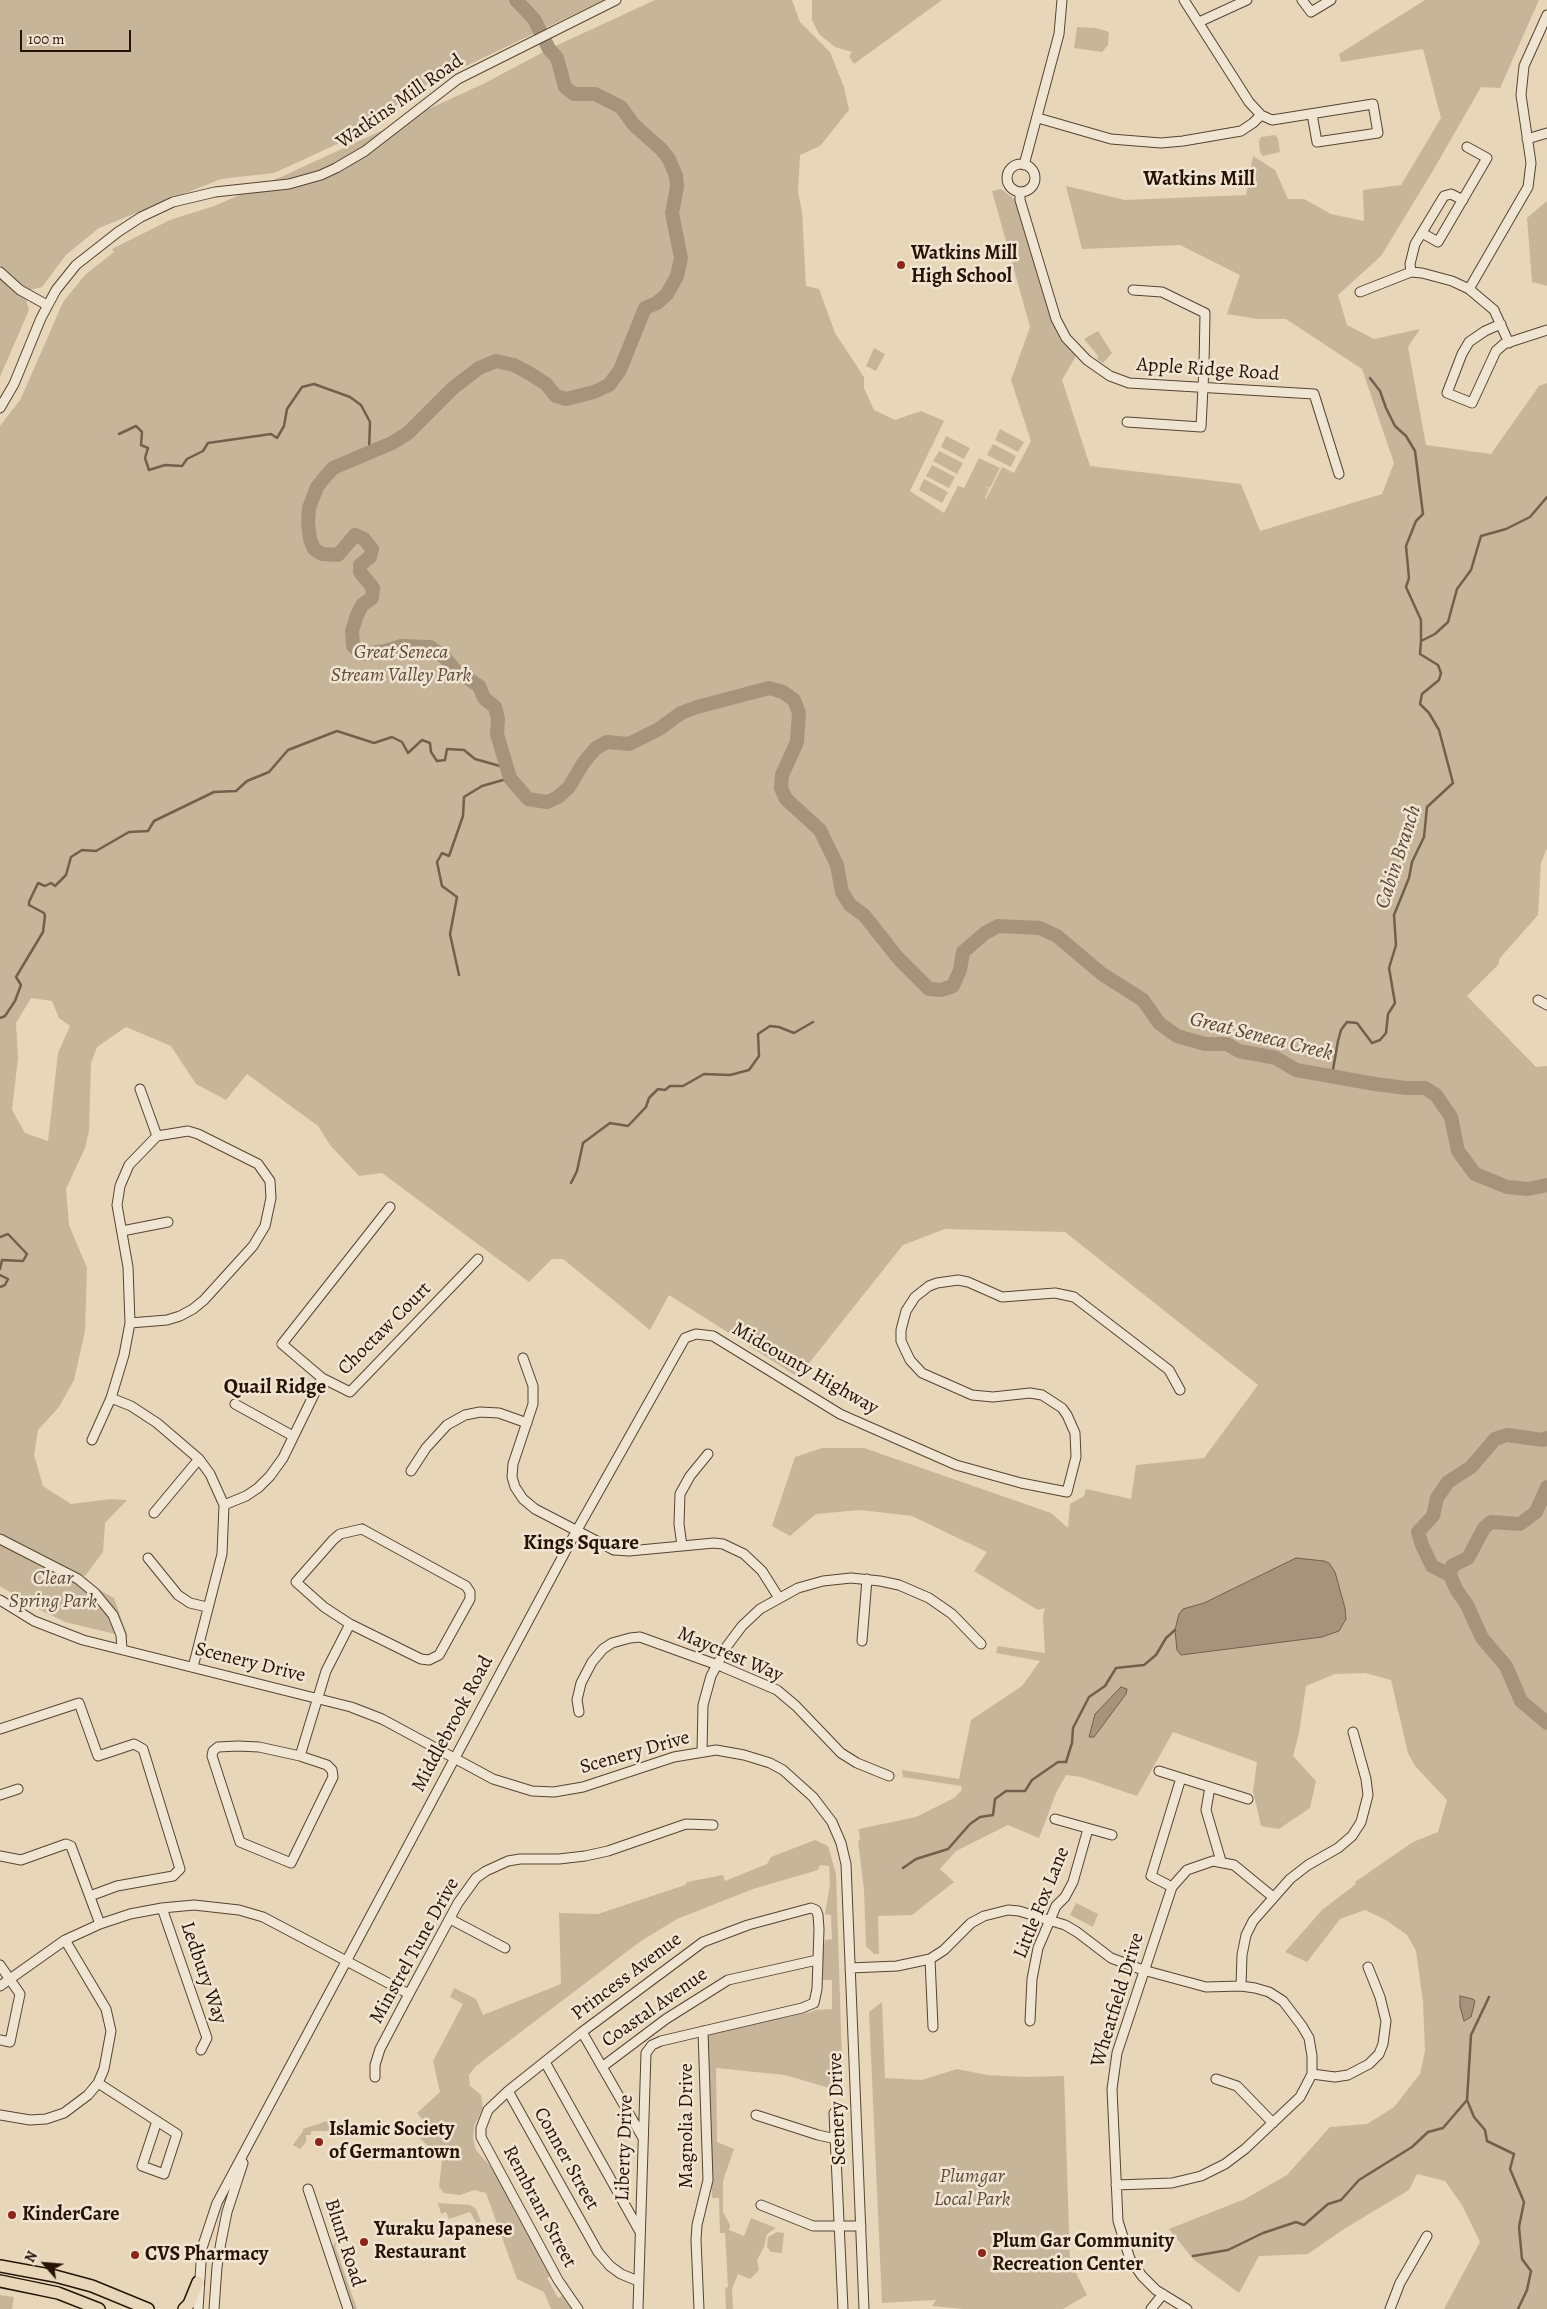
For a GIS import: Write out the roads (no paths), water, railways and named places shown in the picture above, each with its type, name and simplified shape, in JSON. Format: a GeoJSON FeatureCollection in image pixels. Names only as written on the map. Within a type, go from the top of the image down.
{"type":"FeatureCollection","features":[{"type":"Feature","properties":{"kind":"main road"},"geometry":{"type":"LineString","coordinates":[[0,2266],[55,2276],[92,2286],[148,2309]]}},
{"type":"Feature","properties":{"kind":"main road"},"geometry":{"type":"LineString","coordinates":[[0,2281],[58,2293],[99,2309]]}},
{"type":"Feature","properties":{"kind":"main road"},"geometry":{"type":"LineString","coordinates":[[184,2309],[190,2304],[198,2282]]}},
{"type":"Feature","properties":{"kind":"street","name":"Watkins Mill Road"},"geometry":{"type":"LineString","coordinates":[[0,408],[18,376],[47,305],[56,290],[76,264],[101,244],[141,217],[158,208],[189,197],[215,192],[289,184],[321,175],[365,151],[440,91],[481,67],[616,0]]}},
{"type":"Feature","properties":{"kind":"street"},"geometry":{"type":"LineString","coordinates":[[1024,165],[1059,34],[1062,0]]}},
{"type":"Feature","properties":{"kind":"street"},"geometry":{"type":"LineString","coordinates":[[1184,0],[1249,102],[1261,115],[1272,120],[1373,104],[1378,133],[1317,142],[1312,114]]}},
{"type":"Feature","properties":{"kind":"street"},"geometry":{"type":"LineString","coordinates":[[1199,22],[1247,0]]}},
{"type":"Feature","properties":{"kind":"street"},"geometry":{"type":"LineString","coordinates":[[1302,0],[1311,12],[1332,0]]}},
{"type":"Feature","properties":{"kind":"street"},"geometry":{"type":"LineString","coordinates":[[1469,289],[1528,188],[1531,163],[1520,95],[1524,66],[1547,15]]}},
{"type":"Feature","properties":{"kind":"street"},"geometry":{"type":"LineString","coordinates":[[1038,118],[1111,139],[1161,143],[1183,141],[1241,130],[1254,123],[1261,115]]}},
{"type":"Feature","properties":{"kind":"street"},"geometry":{"type":"LineString","coordinates":[[1528,139],[1547,133]]}},
{"type":"Feature","properties":{"kind":"street"},"geometry":{"type":"LineString","coordinates":[[1422,233],[1438,242],[1487,158],[1467,147]]}},
{"type":"Feature","properties":{"kind":"street"},"geometry":{"type":"LineString","coordinates":[[1024,165],[1031,168],[1035,178],[1031,188],[1020,192],[1011,188],[1007,176],[1014,166],[1024,165]]}},
{"type":"Feature","properties":{"kind":"street","name":"Apple Ridge Road"},"geometry":{"type":"LineString","coordinates":[[1020,192],[1020,200],[1056,320],[1077,351],[1098,368],[1128,383],[1314,394],[1339,474]]}},
{"type":"Feature","properties":{"kind":"street"},"geometry":{"type":"LineString","coordinates":[[1411,272],[1411,255],[1422,233],[1447,194],[1463,200]]}},
{"type":"Feature","properties":{"kind":"street"},"geometry":{"type":"LineString","coordinates":[[0,272],[20,290],[47,305]]}},
{"type":"Feature","properties":{"kind":"street"},"geometry":{"type":"LineString","coordinates":[[1360,292],[1411,272],[1452,281],[1469,289],[1494,310],[1509,343]]}},
{"type":"Feature","properties":{"kind":"street"},"geometry":{"type":"LineString","coordinates":[[1127,422],[1201,427],[1203,387],[1205,313],[1162,292],[1133,290]]}},
{"type":"Feature","properties":{"kind":"street"},"geometry":{"type":"LineString","coordinates":[[1501,324],[1485,331],[1469,342],[1462,354],[1447,393],[1472,403],[1496,351],[1509,343],[1547,330]]}},
{"type":"Feature","properties":{"kind":"street"},"geometry":{"type":"LineString","coordinates":[[1538,1000],[1547,1005]]}},
{"type":"Feature","properties":{"kind":"street"},"geometry":{"type":"LineString","coordinates":[[140,1088],[157,1136]]}},
{"type":"Feature","properties":{"kind":"street"},"geometry":{"type":"LineString","coordinates":[[92,1440],[110,1398],[124,1354],[130,1323],[128,1267],[117,1205],[120,1186],[129,1166],[157,1136],[188,1131],[198,1134],[258,1164],[270,1181],[271,1198],[265,1226],[253,1246],[204,1300],[180,1316],[167,1320],[130,1323]]}},
{"type":"Feature","properties":{"kind":"street","name":"Choctaw Court"},"geometry":{"type":"LineString","coordinates":[[390,1207],[282,1344],[322,1378],[350,1392],[478,1259]]}},
{"type":"Feature","properties":{"kind":"street"},"geometry":{"type":"LineString","coordinates":[[122,1231],[168,1222]]}},
{"type":"Feature","properties":{"kind":"street","name":"Midcounty Highway"},"geometry":{"type":"LineString","coordinates":[[696,1334],[713,1336],[840,1414],[902,1443],[956,1465],[1021,1483],[1067,1492],[1076,1457],[1075,1433],[1062,1408],[1042,1395],[1030,1393],[993,1397],[972,1395],[922,1373],[910,1360],[901,1341],[906,1311],[915,1297],[928,1286],[937,1282],[958,1280],[968,1282],[1002,1297],[1055,1293],[1074,1297],[1169,1370],[1180,1390]]}},
{"type":"Feature","properties":{"kind":"street","name":"Middlebrook Road"},"geometry":{"type":"LineString","coordinates":[[198,2309],[198,2282],[205,2235],[217,2203],[577,1531],[685,1338],[696,1334]]}},
{"type":"Feature","properties":{"kind":"street"},"geometry":{"type":"LineString","coordinates":[[523,1358],[533,1386],[533,1404],[513,1464],[512,1477],[515,1487],[523,1499],[535,1509],[614,1550],[630,1551],[714,1543],[723,1544],[744,1554],[762,1571],[779,1598]]}},
{"type":"Feature","properties":{"kind":"street"},"geometry":{"type":"LineString","coordinates":[[224,1505],[246,1496],[258,1488],[282,1458],[322,1378]]}},
{"type":"Feature","properties":{"kind":"street"},"geometry":{"type":"LineString","coordinates":[[110,1398],[131,1406],[157,1423],[199,1459],[210,1474],[224,1505],[222,1554],[193,1667]]}},
{"type":"Feature","properties":{"kind":"street"},"geometry":{"type":"LineString","coordinates":[[235,1404],[293,1436]]}},
{"type":"Feature","properties":{"kind":"street"},"geometry":{"type":"LineString","coordinates":[[411,1471],[426,1448],[447,1425],[465,1415],[480,1412],[498,1412],[528,1423]]}},
{"type":"Feature","properties":{"kind":"street"},"geometry":{"type":"LineString","coordinates":[[682,1546],[679,1524],[680,1494],[690,1476],[708,1454]]}},
{"type":"Feature","properties":{"kind":"street"},"geometry":{"type":"LineString","coordinates":[[154,1513],[199,1459]]}},
{"type":"Feature","properties":{"kind":"street"},"geometry":{"type":"LineString","coordinates":[[362,1529],[368,1530],[460,1581],[470,1592],[470,1599],[445,1648],[440,1655],[428,1660],[421,1659],[350,1624],[324,1607],[296,1582],[340,1534],[362,1529]]}},
{"type":"Feature","properties":{"kind":"street"},"geometry":{"type":"LineString","coordinates":[[0,1539],[78,1579],[95,1592],[113,1615],[121,1635],[122,1649]]}},
{"type":"Feature","properties":{"kind":"street"},"geometry":{"type":"LineString","coordinates":[[148,1558],[178,1595],[190,1603],[207,1607]]}},
{"type":"Feature","properties":{"kind":"street"},"geometry":{"type":"LineString","coordinates":[[702,1751],[703,1704],[711,1676],[727,1646],[742,1626],[760,1610],[798,1588],[822,1581],[850,1578],[899,1585],[929,1598],[952,1614],[981,1644]]}},
{"type":"Feature","properties":{"kind":"street"},"geometry":{"type":"LineString","coordinates":[[862,1641],[867,1579]]}},
{"type":"Feature","properties":{"kind":"street","name":"Scenery Drive"},"geometry":{"type":"LineString","coordinates":[[0,1600],[34,1621],[83,1640],[351,1707],[382,1719],[454,1760],[510,1785],[532,1791],[554,1792],[583,1788],[674,1757],[702,1751],[716,1750],[744,1755],[783,1770],[814,1797],[832,1822],[841,1843],[846,1864],[864,2309]]}},
{"type":"Feature","properties":{"kind":"street"},"geometry":{"type":"LineString","coordinates":[[300,1756],[326,1671],[350,1624]]}},
{"type":"Feature","properties":{"kind":"street","name":"Maycrest Way"},"geometry":{"type":"LineString","coordinates":[[579,1712],[577,1700],[581,1683],[592,1662],[603,1649],[612,1643],[640,1637],[717,1664],[776,1690],[796,1706],[841,1752],[857,1763],[889,1776]]}},
{"type":"Feature","properties":{"kind":"street"},"geometry":{"type":"LineString","coordinates":[[0,1729],[79,1703],[98,1756],[134,1744],[143,1749],[180,1869],[173,1876],[117,1886],[90,1896]]}},
{"type":"Feature","properties":{"kind":"street"},"geometry":{"type":"LineString","coordinates":[[1241,1986],[1242,1955],[1246,1935],[1253,1920],[1273,1897],[1308,1865],[1338,1848],[1352,1836],[1361,1822],[1368,1795],[1366,1779],[1352,1732]]}},
{"type":"Feature","properties":{"kind":"street"},"geometry":{"type":"LineString","coordinates":[[238,1746],[259,1747],[300,1756],[327,1765],[332,1770],[333,1777],[290,1863],[240,1842],[212,1756],[213,1751],[218,1747],[238,1746]]}},
{"type":"Feature","properties":{"kind":"street"},"geometry":{"type":"LineString","coordinates":[[1159,1771],[1248,1799]]}},
{"type":"Feature","properties":{"kind":"street"},"geometry":{"type":"LineString","coordinates":[[1172,1887],[1151,1876],[1181,1778]]}},
{"type":"Feature","properties":{"kind":"street"},"geometry":{"type":"LineString","coordinates":[[1210,1787],[1206,1810],[1221,1861],[1242,1870],[1273,1897]]}},
{"type":"Feature","properties":{"kind":"street"},"geometry":{"type":"LineString","coordinates":[[0,1795],[18,1789]]}},
{"type":"Feature","properties":{"kind":"street","name":"Little Fox Lane"},"geometry":{"type":"LineString","coordinates":[[1055,1819],[1112,1835]]}},
{"type":"Feature","properties":{"kind":"street","name":"Minstrel Tune Drive"},"geometry":{"type":"LineString","coordinates":[[375,2076],[375,2065],[380,2049],[466,1890],[476,1878],[495,1866],[520,1859],[559,1859],[585,1856],[608,1851],[686,1824],[713,1825]]}},
{"type":"Feature","properties":{"kind":"street","name":"Little Fox Lane"},"geometry":{"type":"LineString","coordinates":[[1030,2021],[1032,1979],[1038,1948],[1056,1906],[1065,1898],[1073,1882],[1088,1829]]}},
{"type":"Feature","properties":{"kind":"street"},"geometry":{"type":"LineString","coordinates":[[0,1856],[21,1860],[66,1844],[71,1846],[100,1924]]}},
{"type":"Feature","properties":{"kind":"street","name":"Wheatfield Drive"},"geometry":{"type":"LineString","coordinates":[[1187,2309],[1163,2294],[1142,2276],[1130,2259],[1118,2221],[1112,2106],[1114,2071],[1143,1970],[1172,1887],[1187,1870],[1213,1861],[1221,1861]]}},
{"type":"Feature","properties":{"kind":"street"},"geometry":{"type":"LineString","coordinates":[[0,1986],[65,1940],[100,1924],[130,1914],[194,1905],[239,1910],[263,1917],[409,1994]]}},
{"type":"Feature","properties":{"kind":"street","name":"Ledbury Way"},"geometry":{"type":"LineString","coordinates":[[162,1908],[207,2038],[201,2050]]}},
{"type":"Feature","properties":{"kind":"street","name":"Princess Avenue"},"geometry":{"type":"LineString","coordinates":[[484,2119],[488,2110],[508,2091],[582,2032],[712,1937],[811,1908],[816,1910],[818,1915],[817,1960]]}},
{"type":"Feature","properties":{"kind":"street"},"geometry":{"type":"LineString","coordinates":[[850,1968],[897,1966],[930,1959],[944,1950],[971,1924],[997,1911],[1019,1911],[1051,1920],[1077,1932],[1110,1958],[1143,1970],[1206,1987],[1241,1986],[1269,1992],[1283,2001],[1293,2012],[1309,2038],[1312,2074],[1300,2097],[1245,2149],[1224,2164],[1201,2176],[1172,2183],[1116,2185]]}},
{"type":"Feature","properties":{"kind":"street"},"geometry":{"type":"LineString","coordinates":[[450,1919],[505,1948]]}},
{"type":"Feature","properties":{"kind":"street"},"geometry":{"type":"LineString","coordinates":[[0,2115],[30,2120],[46,2119],[64,2113],[81,2102],[98,2084],[108,2055],[111,2031],[110,2021],[106,2009],[65,1940]]}},
{"type":"Feature","properties":{"kind":"street"},"geometry":{"type":"LineString","coordinates":[[930,1959],[933,2027]]}},
{"type":"Feature","properties":{"kind":"street"},"geometry":{"type":"LineString","coordinates":[[703,2030],[802,2008],[814,2003],[817,1989],[817,1960]]}},
{"type":"Feature","properties":{"kind":"street","name":"Coastal Avenue"},"geometry":{"type":"LineString","coordinates":[[602,2067],[666,2019],[728,1980],[817,1960]]}},
{"type":"Feature","properties":{"kind":"street"},"geometry":{"type":"LineString","coordinates":[[0,1965],[19,1990],[19,2000],[10,2042],[0,2040]]}},
{"type":"Feature","properties":{"kind":"street"},"geometry":{"type":"LineString","coordinates":[[1312,2074],[1348,2075],[1369,2064],[1378,2054],[1383,2044],[1386,2021],[1380,1997],[1368,1967]]}},
{"type":"Feature","properties":{"kind":"street","name":"Liberty Drive"},"geometry":{"type":"LineString","coordinates":[[638,2309],[645,2056],[647,2050],[661,2041],[703,2030]]}},
{"type":"Feature","properties":{"kind":"street","name":"Magnolia Drive"},"geometry":{"type":"LineString","coordinates":[[699,2309],[697,2224],[708,2180],[703,2030]]}},
{"type":"Feature","properties":{"kind":"street"},"geometry":{"type":"LineString","coordinates":[[582,2032],[643,2138]]}},
{"type":"Feature","properties":{"kind":"street"},"geometry":{"type":"LineString","coordinates":[[545,2062],[639,2231]]}},
{"type":"Feature","properties":{"kind":"street"},"geometry":{"type":"LineString","coordinates":[[1216,2079],[1237,2086],[1273,2123]]}},
{"type":"Feature","properties":{"kind":"street"},"geometry":{"type":"LineString","coordinates":[[98,2084],[157,2121],[177,2134],[164,2174],[142,2166],[157,2121]]}},
{"type":"Feature","properties":{"kind":"street","name":"Conner Street"},"geometry":{"type":"LineString","coordinates":[[508,2091],[598,2252],[610,2266],[621,2274],[638,2281]]}},
{"type":"Feature","properties":{"kind":"street"},"geometry":{"type":"LineString","coordinates":[[834,2113],[843,2309]]}},
{"type":"Feature","properties":{"kind":"street"},"geometry":{"type":"LineString","coordinates":[[756,2115],[818,2136],[836,2139]]}},
{"type":"Feature","properties":{"kind":"street","name":"Rembrant Street"},"geometry":{"type":"LineString","coordinates":[[484,2119],[480,2128],[481,2137],[558,2280],[578,2309]]}},
{"type":"Feature","properties":{"kind":"street","name":"Middlebrook Road"},"geometry":{"type":"LineString","coordinates":[[214,2309],[217,2266],[227,2212],[251,2140]]}},
{"type":"Feature","properties":{"kind":"street","name":"Blunt Road"},"geometry":{"type":"LineString","coordinates":[[308,2189],[348,2309]]}},
{"type":"Feature","properties":{"kind":"street"},"geometry":{"type":"LineString","coordinates":[[761,2206],[811,2225],[861,2226]]}},
{"type":"Feature","properties":{"kind":"street"},"geometry":{"type":"LineString","coordinates":[[1390,2309],[1400,2283],[1427,2236]]}},
{"type":"Feature","properties":{"kind":"street"},"geometry":{"type":"LineString","coordinates":[[1152,2309],[1163,2294]]}},
{"type":"Feature","properties":{"kind":"waterway","name":"Great Seneca Creek"},"geometry":{"type":"LineString","coordinates":[[516,0],[534,19],[549,49],[557,58],[565,87],[574,94],[595,94],[621,107],[634,125],[661,149],[669,159],[676,176],[677,187],[672,213],[681,258],[677,276],[667,294],[657,303],[645,308],[620,370],[609,385],[594,392],[566,399],[556,396],[546,384],[529,373],[514,365],[496,361],[479,368],[453,388],[408,433],[392,443],[333,468],[325,477],[317,487],[309,508],[308,523],[310,539],[314,549],[322,554],[338,555],[355,535],[364,539],[372,549],[370,557],[360,565],[360,572],[373,588],[372,598],[362,605],[357,615],[352,631],[353,646],[362,654],[386,651],[401,646],[430,647],[444,657],[455,670],[479,686],[484,698],[495,707],[498,719],[497,734],[510,778],[528,799],[547,802],[558,797],[569,787],[584,762],[596,748],[607,742],[629,744],[659,729],[681,713],[697,707],[769,688],[783,692],[794,700],[799,713],[797,742],[782,775],[781,788],[786,799],[820,830],[837,865],[842,892],[850,905],[864,915],[898,958],[929,989],[941,990],[953,986],[960,970],[963,952],[985,933],[998,926],[1040,928],[1057,936],[1102,974],[1143,1000],[1159,1023],[1177,1036],[1205,1044],[1227,1044],[1239,1051],[1276,1058],[1296,1070],[1375,1084],[1406,1088],[1425,1088],[1436,1095],[1451,1117],[1458,1151],[1475,1174],[1507,1187],[1528,1189],[1547,1185]]}},
{"type":"Feature","properties":{"kind":"waterway"},"geometry":{"type":"LineString","coordinates":[[1370,378],[1380,391],[1395,426],[1406,436],[1415,451],[1423,514],[1416,521],[1406,546],[1409,578],[1406,587],[1421,620],[1421,641]]}},
{"type":"Feature","properties":{"kind":"waterway"},"geometry":{"type":"LineString","coordinates":[[119,434],[136,426],[142,432],[141,445],[148,448],[145,458],[149,470],[165,465],[182,466],[187,459],[203,451],[208,443],[271,434],[277,438],[284,426],[287,409],[302,387],[314,384],[350,397],[361,405],[370,422],[369,453]]}},
{"type":"Feature","properties":{"kind":"waterway","name":"Cabin Branch"},"geometry":{"type":"LineString","coordinates":[[1332,1075],[1341,1030],[1347,1022],[1357,1023],[1372,1043],[1380,1040],[1386,1033],[1388,1014],[1395,1003],[1389,968],[1396,945],[1394,915],[1409,878],[1412,862],[1424,837],[1427,807],[1453,783],[1439,730],[1429,713],[1420,704],[1422,694],[1439,680],[1441,673],[1438,665],[1420,654],[1421,641],[1435,634],[1448,622],[1457,589],[1471,570],[1481,536],[1506,529],[1530,517],[1547,497]]}},
{"type":"Feature","properties":{"kind":"waterway"},"geometry":{"type":"LineString","coordinates":[[0,1018],[5,1016],[15,1001],[21,985],[16,977],[43,932],[44,913],[29,905],[38,883],[45,886],[51,883],[55,886],[66,875],[71,857],[82,850],[96,851],[129,832],[148,831],[154,821],[214,792],[236,791],[247,781],[269,772],[288,750],[337,731],[374,743],[392,737],[402,742],[408,753],[422,740],[430,743],[431,752],[437,761],[445,760],[447,749],[464,750],[475,759],[507,768]]}},
{"type":"Feature","properties":{"kind":"waterway"},"geometry":{"type":"LineString","coordinates":[[459,975],[450,934],[457,897],[442,886],[437,862],[442,853],[449,856],[463,816],[464,797],[482,786],[510,778]]}},
{"type":"Feature","properties":{"kind":"waterway"},"geometry":{"type":"LineString","coordinates":[[571,1183],[577,1171],[583,1143],[610,1123],[628,1126],[646,1107],[649,1098],[658,1089],[665,1090],[670,1086],[683,1086],[704,1074],[730,1075],[749,1070],[759,1056],[758,1034],[770,1026],[779,1027],[794,1033],[813,1022]]}},
{"type":"Feature","properties":{"kind":"waterway"},"geometry":{"type":"LineString","coordinates":[[0,1237],[8,1234],[27,1254],[23,1261],[2,1260],[0,1269]]}},
{"type":"Feature","properties":{"kind":"waterway"},"geometry":{"type":"LineString","coordinates":[[0,1275],[8,1279],[5,1285],[0,1287]]}},
{"type":"Feature","properties":{"kind":"waterway","name":"Great Seneca Creek"},"geometry":{"type":"LineString","coordinates":[[1450,1575],[1432,1566],[1418,1532],[1433,1516],[1437,1498],[1448,1482],[1471,1467],[1495,1439],[1507,1435],[1543,1440],[1547,1438]]}},
{"type":"Feature","properties":{"kind":"waterway","name":"Great Seneca Creek"},"geometry":{"type":"LineString","coordinates":[[1547,1487],[1536,1512],[1520,1524],[1491,1522],[1484,1528],[1468,1558],[1452,1566],[1450,1575],[1456,1589],[1467,1605],[1482,1638],[1506,1666],[1521,1701],[1547,1723]]}},
{"type":"Feature","properties":{"kind":"waterway"},"geometry":{"type":"LineString","coordinates":[[903,1868],[916,1859],[948,1849],[970,1824],[980,1817],[993,1815],[995,1799],[1006,1791],[1025,1791],[1032,1780],[1058,1762],[1066,1762],[1072,1743],[1073,1728],[1089,1697],[1105,1686],[1116,1668],[1144,1665],[1156,1655],[1166,1638],[1175,1630]]}},
{"type":"Feature","properties":{"kind":"waterway"},"geometry":{"type":"LineString","coordinates":[[1193,2256],[1228,2250],[1263,2233],[1296,2222],[1304,2225],[1328,2204],[1341,2200],[1359,2180],[1412,2147],[1428,2132],[1443,2128],[1467,2100],[1471,2035],[1489,1997]]}},
{"type":"Feature","properties":{"kind":"waterway"},"geometry":{"type":"LineString","coordinates":[[1467,2100],[1474,2117],[1485,2130],[1487,2141],[1514,2154],[1510,2169],[1524,2202],[1519,2227],[1522,2259],[1531,2271],[1527,2290],[1518,2309]]}},
{"type":"Feature","properties":{"kind":"place","name":"Watkins Mill High School"},"geometry":{"type":"Point","coordinates":[901,265]}},
{"type":"Feature","properties":{"kind":"place","name":"Islamic Society of Germantown"},"geometry":{"type":"Point","coordinates":[319,2142]}},
{"type":"Feature","properties":{"kind":"place","name":"KinderCare"},"geometry":{"type":"Point","coordinates":[12,2215]}},
{"type":"Feature","properties":{"kind":"place","name":"Yuraku Japanese Restaurant"},"geometry":{"type":"Point","coordinates":[364,2242]}},
{"type":"Feature","properties":{"kind":"place","name":"Plum Gar Community Recreation Center"},"geometry":{"type":"Point","coordinates":[982,2253]}},
{"type":"Feature","properties":{"kind":"place","name":"CVS Pharmacy"},"geometry":{"type":"Point","coordinates":[135,2255]}},
{"type":"Feature","properties":{"kind":"district","name":"Watkins Mill"},"geometry":{"type":"Point","coordinates":[1199,180]}},
{"type":"Feature","properties":{"kind":"district","name":"Quail Ridge"},"geometry":{"type":"Point","coordinates":[275,1388]}},
{"type":"Feature","properties":{"kind":"district","name":"Kings Square"},"geometry":{"type":"Point","coordinates":[581,1544]}},
{"type":"Feature","properties":{"kind":"park label","name":"Great Seneca Stream Valley Park"},"geometry":{"type":"Point","coordinates":[401,664]}},
{"type":"Feature","properties":{"kind":"park label","name":"Clear Spring Park"},"geometry":{"type":"Point","coordinates":[53,1590]}},
{"type":"Feature","properties":{"kind":"park label","name":"Plumgar Local Park"},"geometry":{"type":"Point","coordinates":[972,2188]}}]}
